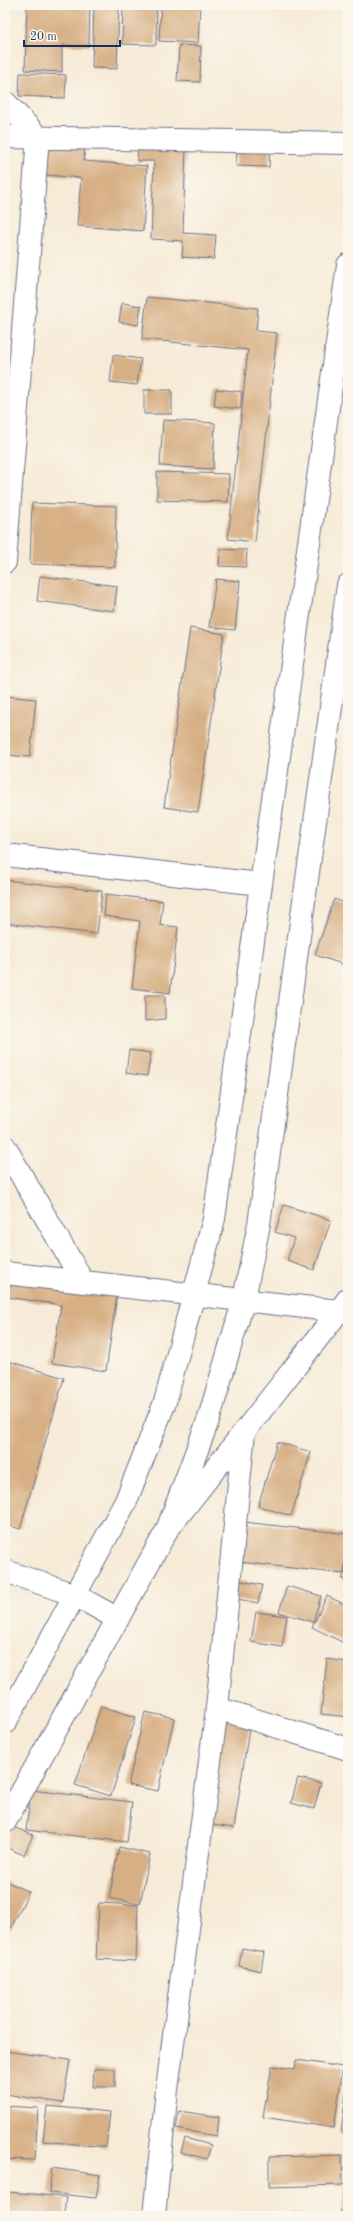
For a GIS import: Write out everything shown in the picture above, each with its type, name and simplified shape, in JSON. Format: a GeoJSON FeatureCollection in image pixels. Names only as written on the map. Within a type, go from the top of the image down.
{"type":"FeatureCollection","features":[{"type":"Feature","properties":{"kind":"street"},"geometry":{"type":"LineString","coordinates":[[5,102],[38,137],[12,380],[5,562]]}},
{"type":"Feature","properties":{"kind":"street"},"geometry":{"type":"LineString","coordinates":[[5,137],[348,143]]}},
{"type":"Feature","properties":{"kind":"street"},"geometry":{"type":"LineString","coordinates":[[5,1723],[129,1494],[165,1402],[195,1295],[214,1219],[348,265]]}},
{"type":"Feature","properties":{"kind":"street"},"geometry":{"type":"LineString","coordinates":[[5,1822],[167,1530],[209,1418],[244,1299],[259,1224],[348,585]]}},
{"type":"Feature","properties":{"kind":"street"},"geometry":{"type":"LineString","coordinates":[[5,854],[261,884]]}},
{"type":"Feature","properties":{"kind":"street"},"geometry":{"type":"LineString","coordinates":[[5,1147],[83,1282]]}},
{"type":"Feature","properties":{"kind":"street"},"geometry":{"type":"LineString","coordinates":[[5,1273],[195,1295],[344,1305]]}},
{"type":"Feature","properties":{"kind":"street"},"geometry":{"type":"LineString","coordinates":[[167,1530],[344,1305]]}},
{"type":"Feature","properties":{"kind":"street"},"geometry":{"type":"LineString","coordinates":[[154,2216],[167,2089],[217,1708],[244,1432]]}},
{"type":"Feature","properties":{"kind":"street"},"geometry":{"type":"LineString","coordinates":[[5,1571],[75,1595],[118,1618]]}},
{"type":"Feature","properties":{"kind":"street"},"geometry":{"type":"LineString","coordinates":[[217,1708],[348,1749]]}},
{"type":"Feature","properties":{"kind":"building"},"geometry":{"type":"Polygon","coordinates":[[[27,5],[90,5],[89,46],[62,45],[62,72],[25,70],[27,5]]]}},
{"type":"Feature","properties":{"kind":"building"},"geometry":{"type":"Polygon","coordinates":[[[94,5],[119,5],[117,69],[92,68],[94,5]]]}},
{"type":"Feature","properties":{"kind":"building"},"geometry":{"type":"Polygon","coordinates":[[[123,5],[157,5],[156,45],[122,44],[123,5]]]}},
{"type":"Feature","properties":{"kind":"building"},"geometry":{"type":"Polygon","coordinates":[[[161,5],[200,5],[198,43],[159,41],[161,5]]]}},
{"type":"Feature","properties":{"kind":"building"},"geometry":{"type":"Polygon","coordinates":[[[179,45],[201,46],[200,82],[177,81],[179,45]]]}},
{"type":"Feature","properties":{"kind":"building"},"geometry":{"type":"Polygon","coordinates":[[[20,73],[66,75],[65,98],[19,96],[20,73]]]}},
{"type":"Feature","properties":{"kind":"building"},"geometry":{"type":"Polygon","coordinates":[[[37,141],[85,144],[84,161],[147,166],[143,231],[77,226],[81,178],[34,174],[37,141]]]}},
{"type":"Feature","properties":{"kind":"building"},"geometry":{"type":"Polygon","coordinates":[[[237,141],[270,142],[269,167],[236,166],[237,141]]]}},
{"type":"Feature","properties":{"kind":"building"},"geometry":{"type":"Polygon","coordinates":[[[138,145],[186,147],[183,233],[216,235],[214,259],[182,257],[183,241],[151,239],[154,161],[137,161],[138,145]]]}},
{"type":"Feature","properties":{"kind":"building"},"geometry":{"type":"Polygon","coordinates":[[[147,297],[258,308],[256,331],[277,333],[255,542],[228,539],[248,350],[142,339],[147,297]]]}},
{"type":"Feature","properties":{"kind":"building"},"geometry":{"type":"Polygon","coordinates":[[[122,303],[141,306],[138,325],[119,322],[122,303]]]}},
{"type":"Feature","properties":{"kind":"building"},"geometry":{"type":"Polygon","coordinates":[[[113,355],[141,359],[137,385],[110,382],[113,355]]]}},
{"type":"Feature","properties":{"kind":"building"},"geometry":{"type":"Polygon","coordinates":[[[216,389],[242,392],[240,409],[214,406],[216,389]]]}},
{"type":"Feature","properties":{"kind":"building"},"geometry":{"type":"Polygon","coordinates":[[[144,390],[172,390],[172,414],[144,414],[144,390]]]}},
{"type":"Feature","properties":{"kind":"building"},"geometry":{"type":"Polygon","coordinates":[[[163,420],[215,423],[213,469],[160,466],[163,420]]]}},
{"type":"Feature","properties":{"kind":"building"},"geometry":{"type":"Polygon","coordinates":[[[157,472],[229,474],[228,502],[157,500],[157,472]]]}},
{"type":"Feature","properties":{"kind":"building"},"geometry":{"type":"Polygon","coordinates":[[[32,503],[116,506],[115,567],[30,564],[32,503]]]}},
{"type":"Feature","properties":{"kind":"building"},"geometry":{"type":"Polygon","coordinates":[[[220,549],[247,550],[246,567],[219,566],[220,549]]]}},
{"type":"Feature","properties":{"kind":"building"},"geometry":{"type":"Polygon","coordinates":[[[40,576],[117,586],[114,611],[37,601],[40,576]]]}},
{"type":"Feature","properties":{"kind":"building"},"geometry":{"type":"Polygon","coordinates":[[[216,579],[240,581],[235,630],[209,627],[216,579]]]}},
{"type":"Feature","properties":{"kind":"building"},"geometry":{"type":"Polygon","coordinates":[[[190,628],[224,634],[198,812],[164,807],[190,628]]]}},
{"type":"Feature","properties":{"kind":"building"},"geometry":{"type":"Polygon","coordinates":[[[5,696],[36,699],[30,757],[5,755],[5,696]]]}},
{"type":"Feature","properties":{"kind":"building"},"geometry":{"type":"Polygon","coordinates":[[[5,880],[102,891],[97,934],[5,923],[5,880]]]}},
{"type":"Feature","properties":{"kind":"building"},"geometry":{"type":"Polygon","coordinates":[[[106,894],[163,901],[160,925],[178,927],[170,993],[132,988],[140,921],[104,916],[106,894]]]}},
{"type":"Feature","properties":{"kind":"building"},"geometry":{"type":"Polygon","coordinates":[[[334,899],[348,904],[348,966],[315,955],[334,899]]]}},
{"type":"Feature","properties":{"kind":"building"},"geometry":{"type":"Polygon","coordinates":[[[145,995],[165,995],[165,1019],[145,1021],[145,995]]]}},
{"type":"Feature","properties":{"kind":"building"},"geometry":{"type":"Polygon","coordinates":[[[129,1050],[151,1053],[147,1076],[126,1073],[129,1050]]]}},
{"type":"Feature","properties":{"kind":"building"},"geometry":{"type":"Polygon","coordinates":[[[284,1205],[331,1220],[314,1270],[287,1261],[294,1238],[275,1232],[284,1205]]]}},
{"type":"Feature","properties":{"kind":"building"},"geometry":{"type":"Polygon","coordinates":[[[10,1271],[118,1287],[106,1371],[52,1363],[61,1305],[6,1297],[10,1271]]]}},
{"type":"Feature","properties":{"kind":"building"},"geometry":{"type":"Polygon","coordinates":[[[5,1360],[64,1378],[20,1529],[5,1524],[5,1360]]]}},
{"type":"Feature","properties":{"kind":"building"},"geometry":{"type":"Polygon","coordinates":[[[277,1442],[311,1452],[291,1516],[258,1506],[277,1442]]]}},
{"type":"Feature","properties":{"kind":"building"},"geometry":{"type":"Polygon","coordinates":[[[244,1522],[348,1534],[344,1574],[240,1562],[244,1522]]]}},
{"type":"Feature","properties":{"kind":"building"},"geometry":{"type":"Polygon","coordinates":[[[348,1566],[348,1582],[342,1579],[348,1566]]]}},
{"type":"Feature","properties":{"kind":"building"},"geometry":{"type":"Polygon","coordinates":[[[236,1580],[262,1585],[258,1603],[232,1598],[236,1580]]]}},
{"type":"Feature","properties":{"kind":"building"},"geometry":{"type":"Polygon","coordinates":[[[287,1586],[321,1596],[313,1622],[279,1612],[287,1586]]]}},
{"type":"Feature","properties":{"kind":"building"},"geometry":{"type":"Polygon","coordinates":[[[327,1596],[348,1606],[348,1645],[312,1627],[327,1596]]]}},
{"type":"Feature","properties":{"kind":"building"},"geometry":{"type":"Polygon","coordinates":[[[256,1612],[287,1616],[282,1647],[251,1642],[256,1612]]]}},
{"type":"Feature","properties":{"kind":"building"},"geometry":{"type":"Polygon","coordinates":[[[327,1659],[348,1662],[348,1717],[321,1714],[327,1659]]]}},
{"type":"Feature","properties":{"kind":"building"},"geometry":{"type":"Polygon","coordinates":[[[101,1706],[136,1717],[111,1796],[75,1785],[101,1706]]]}},
{"type":"Feature","properties":{"kind":"building"},"geometry":{"type":"Polygon","coordinates":[[[145,1712],[174,1718],[158,1791],[128,1785],[145,1712]]]}},
{"type":"Feature","properties":{"kind":"building"},"geometry":{"type":"Polygon","coordinates":[[[222,1717],[250,1722],[234,1828],[205,1824],[222,1717]]]}},
{"type":"Feature","properties":{"kind":"building"},"geometry":{"type":"Polygon","coordinates":[[[298,1778],[321,1783],[314,1809],[291,1803],[298,1778]]]}},
{"type":"Feature","properties":{"kind":"building"},"geometry":{"type":"Polygon","coordinates":[[[31,1790],[132,1802],[127,1842],[26,1830],[31,1790]]]}},
{"type":"Feature","properties":{"kind":"building"},"geometry":{"type":"Polygon","coordinates":[[[13,1827],[33,1835],[24,1855],[5,1847],[13,1827]]]}},
{"type":"Feature","properties":{"kind":"building"},"geometry":{"type":"Polygon","coordinates":[[[119,1847],[150,1854],[140,1904],[109,1898],[119,1847]]]}},
{"type":"Feature","properties":{"kind":"building"},"geometry":{"type":"Polygon","coordinates":[[[5,1881],[29,1892],[10,1930],[5,1928],[5,1881]]]}},
{"type":"Feature","properties":{"kind":"building"},"geometry":{"type":"Polygon","coordinates":[[[99,1903],[138,1905],[136,1961],[96,1959],[99,1903]]]}},
{"type":"Feature","properties":{"kind":"building"},"geometry":{"type":"Polygon","coordinates":[[[242,1948],[264,1952],[261,1971],[239,1966],[242,1948]]]}},
{"type":"Feature","properties":{"kind":"building"},"geometry":{"type":"Polygon","coordinates":[[[5,2051],[70,2060],[63,2103],[5,2094],[5,2051]]]}},
{"type":"Feature","properties":{"kind":"building"},"geometry":{"type":"Polygon","coordinates":[[[296,2060],[343,2067],[334,2128],[263,2117],[272,2066],[295,2069],[296,2060]]]}},
{"type":"Feature","properties":{"kind":"building"},"geometry":{"type":"Polygon","coordinates":[[[94,2069],[115,2069],[115,2087],[93,2087],[94,2069]]]}},
{"type":"Feature","properties":{"kind":"building"},"geometry":{"type":"Polygon","coordinates":[[[348,2084],[348,2134],[341,2133],[348,2084]]]}},
{"type":"Feature","properties":{"kind":"building"},"geometry":{"type":"Polygon","coordinates":[[[5,2106],[38,2108],[35,2160],[5,2159],[5,2106]]]}},
{"type":"Feature","properties":{"kind":"building"},"geometry":{"type":"Polygon","coordinates":[[[47,2106],[110,2112],[106,2147],[43,2141],[47,2106]]]}},
{"type":"Feature","properties":{"kind":"building"},"geometry":{"type":"Polygon","coordinates":[[[179,2111],[219,2117],[217,2136],[176,2129],[179,2111]]]}},
{"type":"Feature","properties":{"kind":"building"},"geometry":{"type":"Polygon","coordinates":[[[185,2138],[211,2145],[207,2159],[181,2152],[185,2138]]]}},
{"type":"Feature","properties":{"kind":"building"},"geometry":{"type":"Polygon","coordinates":[[[342,2155],[343,2185],[269,2187],[269,2157],[342,2155]]]}},
{"type":"Feature","properties":{"kind":"building"},"geometry":{"type":"Polygon","coordinates":[[[52,2168],[100,2175],[96,2198],[49,2193],[52,2168]]]}},
{"type":"Feature","properties":{"kind":"building"},"geometry":{"type":"Polygon","coordinates":[[[347,2178],[348,2216],[340,2216],[347,2178]]]}},
{"type":"Feature","properties":{"kind":"building"},"geometry":{"type":"Polygon","coordinates":[[[8,2192],[66,2197],[64,2216],[5,2216],[8,2192]]]}},
{"type":"Feature","properties":{"kind":"building"},"geometry":{"type":"Polygon","coordinates":[[[289,2213],[303,2215],[303,2216],[289,2216],[289,2213]]]}}]}
